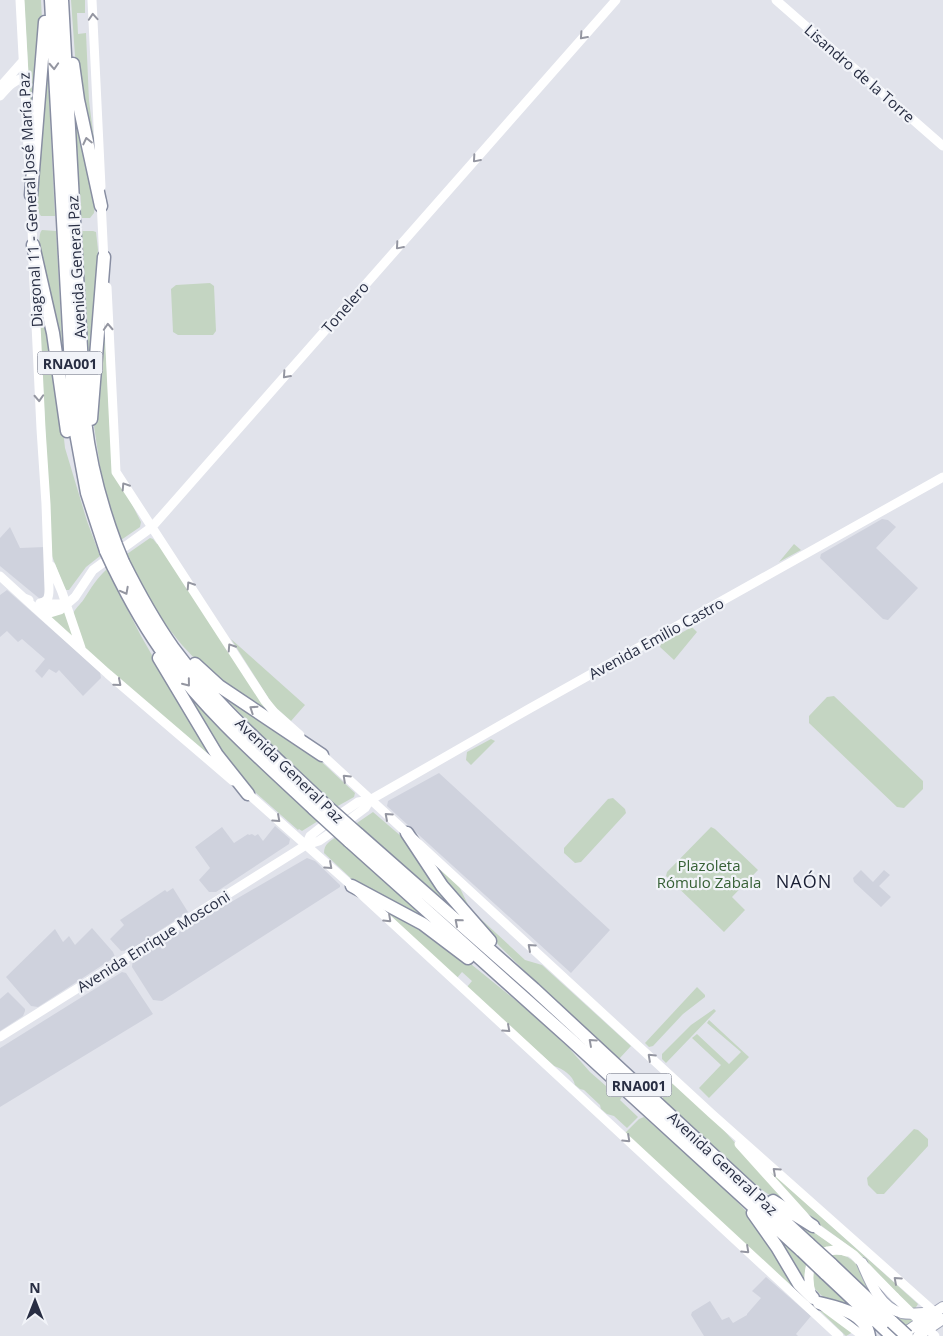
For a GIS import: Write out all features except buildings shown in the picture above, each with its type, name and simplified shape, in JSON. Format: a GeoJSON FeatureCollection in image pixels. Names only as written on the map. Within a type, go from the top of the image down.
{"type":"FeatureCollection","features":[{"type":"Feature","properties":{"kind":"highway"},"geometry":{"type":"LineString","coordinates":[[31,195],[45,24],[50,0]]}},
{"type":"Feature","properties":{"kind":"highway","name":"Avenida General Paz"},"geometry":{"type":"LineString","coordinates":[[50,0],[68,232],[92,492],[111,548],[138,616],[167,658],[222,722],[318,805],[536,1009],[738,1184]]}},
{"type":"Feature","properties":{"kind":"highway"},"geometry":{"type":"LineString","coordinates":[[62,0],[78,100],[101,206]]}},
{"type":"Feature","properties":{"kind":"highway","name":"Avenida General Paz"},"geometry":{"type":"LineString","coordinates":[[62,0],[67,213]]}},
{"type":"Feature","properties":{"kind":"highway"},"geometry":{"type":"LineString","coordinates":[[33,244],[38,284],[56,348],[69,442],[76,467],[92,492]]}},
{"type":"Feature","properties":{"kind":"highway"},"geometry":{"type":"LineString","coordinates":[[92,492],[91,421],[104,257]]}},
{"type":"Feature","properties":{"kind":"highway","name":"Avenida General Paz"},"geometry":{"type":"LineString","coordinates":[[118,564],[135,586],[157,624],[174,648],[205,686],[318,805]]}},
{"type":"Feature","properties":{"kind":"highway"},"geometry":{"type":"LineString","coordinates":[[138,616],[155,652],[217,755],[248,794]]}},
{"type":"Feature","properties":{"kind":"highway"},"geometry":{"type":"LineString","coordinates":[[157,624],[219,686],[322,755]]}},
{"type":"Feature","properties":{"kind":"highway"},"geometry":{"type":"LineString","coordinates":[[406,833],[442,886],[534,989]]}},
{"type":"Feature","properties":{"kind":"highway","name":"Avenida General Paz"},"geometry":{"type":"LineString","coordinates":[[353,838],[534,989],[828,1268],[889,1329],[907,1336]]}},
{"type":"Feature","properties":{"kind":"highway"},"geometry":{"type":"LineString","coordinates":[[352,886],[422,924],[536,1009]]}},
{"type":"Feature","properties":{"kind":"highway"},"geometry":{"type":"LineString","coordinates":[[738,1184],[813,1226]]}},
{"type":"Feature","properties":{"kind":"highway"},"geometry":{"type":"LineString","coordinates":[[738,1184],[799,1284],[816,1301],[853,1314],[864,1322],[869,1336]]}},
{"type":"Feature","properties":{"kind":"main road"},"geometry":{"type":"LineString","coordinates":[[862,1262],[872,1286],[881,1300],[888,1306],[902,1313],[938,1309]]}},
{"type":"Feature","properties":{"kind":"main road"},"geometry":{"type":"LineString","coordinates":[[900,1336],[938,1309]]}},
{"type":"Feature","properties":{"kind":"main road"},"geometry":{"type":"LineString","coordinates":[[937,1336],[943,1320]]}},
{"type":"Feature","properties":{"kind":"main road"},"geometry":{"type":"LineString","coordinates":[[918,1336],[943,1320]]}},
{"type":"Feature","properties":{"kind":"street","name":"Diagonal 11 - General José María Paz"},"geometry":{"type":"LineString","coordinates":[[20,0],[33,244]]}},
{"type":"Feature","properties":{"kind":"street","name":"Avenida General Paz"},"geometry":{"type":"LineString","coordinates":[[92,0],[101,206],[116,469],[152,527],[274,712],[712,1114],[938,1309],[943,1320]]}},
{"type":"Feature","properties":{"kind":"street","name":"Tonelero"},"geometry":{"type":"LineString","coordinates":[[66,604],[75,597],[94,570],[152,527],[616,0]]}},
{"type":"Feature","properties":{"kind":"street","name":"Lisandro de la Torre"},"geometry":{"type":"LineString","coordinates":[[776,0],[943,146]]}},
{"type":"Feature","properties":{"kind":"street"},"geometry":{"type":"LineString","coordinates":[[0,87],[23,61]]}},
{"type":"Feature","properties":{"kind":"street"},"geometry":{"type":"LineString","coordinates":[[0,96],[13,82],[24,78]]}},
{"type":"Feature","properties":{"kind":"street","name":"Diagonal 11 - General José María Paz"},"geometry":{"type":"LineString","coordinates":[[38,284],[48,560],[48,598],[38,606]]}},
{"type":"Feature","properties":{"kind":"street","name":"Avenida Emilio Castro"},"geometry":{"type":"LineString","coordinates":[[346,816],[358,802],[370,800],[943,477]]}},
{"type":"Feature","properties":{"kind":"street"},"geometry":{"type":"LineString","coordinates":[[48,560],[82,650]]}},
{"type":"Feature","properties":{"kind":"street"},"geometry":{"type":"LineString","coordinates":[[0,576],[24,598],[38,606],[82,650],[352,886],[839,1336]]}},
{"type":"Feature","properties":{"kind":"street"},"geometry":{"type":"LineString","coordinates":[[38,606],[66,604]]}},
{"type":"Feature","properties":{"kind":"street"},"geometry":{"type":"LineString","coordinates":[[306,845],[310,836],[324,826]]}},
{"type":"Feature","properties":{"kind":"street"},"geometry":{"type":"LineString","coordinates":[[306,845],[319,841],[332,832]]}},
{"type":"Feature","properties":{"kind":"street","name":"Avenida Enrique Mosconi"},"geometry":{"type":"LineString","coordinates":[[0,1037],[306,845]]}},
{"type":"Feature","properties":{"kind":"street"},"geometry":{"type":"LineString","coordinates":[[712,1114],[813,1226],[862,1262],[937,1336]]}},
{"type":"Feature","properties":{"kind":"street"},"geometry":{"type":"LineString","coordinates":[[854,1255],[844,1250],[834,1250],[816,1256],[809,1273],[809,1288],[816,1301],[862,1336]]}},
{"type":"Feature","properties":{"kind":"shaded area"},"geometry":{"type":"Polygon","coordinates":[[[882,519],[888,520],[896,527],[876,548],[918,588],[888,620],[883,619],[820,558],[821,554],[882,519]]]}},
{"type":"Feature","properties":{"kind":"shaded area"},"geometry":{"type":"Polygon","coordinates":[[[10,527],[20,548],[45,547],[47,595],[40,599],[0,566],[0,538],[10,527]]]}},
{"type":"Feature","properties":{"kind":"shaded area"},"geometry":{"type":"Polygon","coordinates":[[[7,590],[100,672],[101,678],[83,696],[59,670],[56,673],[49,669],[42,678],[35,671],[45,659],[22,639],[18,642],[7,631],[0,637],[0,595],[7,590]]]}},
{"type":"Feature","properties":{"kind":"shaded area"},"geometry":{"type":"Polygon","coordinates":[[[439,773],[610,930],[571,973],[387,806],[388,801],[439,773]]]}},
{"type":"Feature","properties":{"kind":"shaded area"},"geometry":{"type":"Polygon","coordinates":[[[275,826],[290,839],[289,844],[216,892],[209,892],[199,880],[210,868],[195,847],[222,827],[234,843],[248,834],[255,836],[258,834],[263,841],[275,826]]]}},
{"type":"Feature","properties":{"kind":"shaded area"},"geometry":{"type":"Polygon","coordinates":[[[307,858],[315,861],[340,887],[162,1001],[153,1000],[132,967],[133,959],[307,858]]]}},
{"type":"Feature","properties":{"kind":"shaded area"},"geometry":{"type":"Polygon","coordinates":[[[861,870],[873,882],[884,870],[890,875],[879,886],[891,897],[881,907],[854,882],[853,878],[861,870]]]}},
{"type":"Feature","properties":{"kind":"shaded area"},"geometry":{"type":"Polygon","coordinates":[[[173,888],[188,912],[130,950],[121,951],[110,939],[124,925],[120,920],[165,890],[167,892],[173,888]]]}},
{"type":"Feature","properties":{"kind":"shaded area"},"geometry":{"type":"Polygon","coordinates":[[[92,928],[113,952],[115,957],[38,1007],[31,1006],[6,977],[55,929],[63,942],[69,936],[75,945],[92,928]]]}},
{"type":"Feature","properties":{"kind":"shaded area"},"geometry":{"type":"Polygon","coordinates":[[[122,972],[126,973],[153,1014],[0,1107],[0,1048],[122,972]]]}},
{"type":"Feature","properties":{"kind":"shaded area"},"geometry":{"type":"Polygon","coordinates":[[[8,992],[25,1011],[23,1016],[0,1031],[0,999],[8,992]]]}},
{"type":"Feature","properties":{"kind":"shaded area"},"geometry":{"type":"Polygon","coordinates":[[[766,1277],[811,1316],[796,1334],[798,1336],[704,1336],[691,1315],[692,1312],[710,1301],[722,1320],[729,1317],[733,1323],[747,1315],[761,1298],[752,1291],[766,1277]]]}},
{"type":"Feature","properties":{"kind":"green space"},"geometry":{"type":"Polygon","coordinates":[[[24,0],[41,0],[42,20],[33,149],[24,0]]]}},
{"type":"Feature","properties":{"kind":"green space"},"geometry":{"type":"Polygon","coordinates":[[[71,0],[85,0],[85,13],[77,13],[78,34],[86,33],[89,101],[97,163],[80,95],[71,0]]]}},
{"type":"Feature","properties":{"kind":"green space"},"geometry":{"type":"Polygon","coordinates":[[[47,57],[55,216],[41,216],[36,189],[38,141],[47,57]]]}},
{"type":"Feature","properties":{"kind":"green space"},"geometry":{"type":"Polygon","coordinates":[[[73,101],[95,204],[94,213],[90,218],[78,218],[73,101]]]}},
{"type":"Feature","properties":{"kind":"green space"},"geometry":{"type":"Polygon","coordinates":[[[42,230],[56,231],[63,356],[42,270],[40,238],[42,230]]]}},
{"type":"Feature","properties":{"kind":"green space"},"geometry":{"type":"Polygon","coordinates":[[[80,232],[96,232],[98,250],[89,391],[80,232]]]}},
{"type":"Feature","properties":{"kind":"green space"},"geometry":{"type":"Polygon","coordinates":[[[210,283],[214,286],[216,331],[213,335],[178,335],[173,332],[171,289],[176,285],[210,283]]]}},
{"type":"Feature","properties":{"kind":"green space"},"geometry":{"type":"Polygon","coordinates":[[[38,293],[55,357],[65,448],[87,521],[100,556],[86,567],[69,590],[66,590],[64,587],[52,556],[38,293]]]}},
{"type":"Feature","properties":{"kind":"green space"},"geometry":{"type":"Polygon","coordinates":[[[103,298],[112,465],[141,522],[140,527],[121,540],[102,480],[94,426],[103,298]]]}},
{"type":"Feature","properties":{"kind":"green space"},"geometry":{"type":"Polygon","coordinates":[[[150,538],[157,544],[159,543],[282,721],[207,672],[156,613],[142,588],[127,554],[150,538]]]}},
{"type":"Feature","properties":{"kind":"green space"},"geometry":{"type":"Polygon","coordinates":[[[794,544],[801,550],[779,562],[794,544]]]}},
{"type":"Feature","properties":{"kind":"green space"},"geometry":{"type":"Polygon","coordinates":[[[107,569],[141,636],[220,766],[85,649],[72,616],[94,583],[107,569]]]}},
{"type":"Feature","properties":{"kind":"green space"},"geometry":{"type":"Polygon","coordinates":[[[64,608],[77,644],[44,614],[64,608]]]}},
{"type":"Feature","properties":{"kind":"green space"},"geometry":{"type":"Polygon","coordinates":[[[692,627],[697,632],[674,660],[660,647],[661,644],[692,627]]]}},
{"type":"Feature","properties":{"kind":"green space"},"geometry":{"type":"Polygon","coordinates":[[[231,639],[305,705],[291,721],[273,705],[231,639]]]}},
{"type":"Feature","properties":{"kind":"green space"},"geometry":{"type":"Polygon","coordinates":[[[207,679],[310,751],[355,793],[354,797],[336,807],[282,757],[207,679]]]}},
{"type":"Feature","properties":{"kind":"green space"},"geometry":{"type":"Polygon","coordinates":[[[178,682],[210,719],[318,821],[302,831],[298,830],[239,778],[178,682]]]}},
{"type":"Feature","properties":{"kind":"green space"},"geometry":{"type":"Polygon","coordinates":[[[834,696],[923,781],[923,789],[904,808],[897,807],[809,723],[809,716],[827,697],[834,696]]]}},
{"type":"Feature","properties":{"kind":"green space"},"geometry":{"type":"Polygon","coordinates":[[[491,739],[495,741],[471,765],[466,760],[467,752],[491,739]]]}},
{"type":"Feature","properties":{"kind":"green space"},"geometry":{"type":"Polygon","coordinates":[[[613,798],[625,809],[626,813],[581,862],[575,863],[564,853],[564,848],[608,799],[613,798]]]}},
{"type":"Feature","properties":{"kind":"green space"},"geometry":{"type":"Polygon","coordinates":[[[373,812],[402,837],[416,853],[466,920],[354,825],[373,812]]]}},
{"type":"Feature","properties":{"kind":"green space","name":"Plazoleta Rómulo Zabala"},"geometry":{"type":"Polygon","coordinates":[[[711,827],[758,870],[732,897],[745,910],[724,932],[666,876],[667,872],[711,827]]]}},
{"type":"Feature","properties":{"kind":"green space"},"geometry":{"type":"Polygon","coordinates":[[[336,837],[451,941],[357,884],[324,853],[326,845],[336,837]]]}},
{"type":"Feature","properties":{"kind":"green space"},"geometry":{"type":"Polygon","coordinates":[[[426,855],[459,886],[470,909],[525,960],[542,965],[631,1046],[619,1059],[542,988],[487,933],[457,899],[426,855]]]}},
{"type":"Feature","properties":{"kind":"green space"},"geometry":{"type":"Polygon","coordinates":[[[379,906],[445,943],[524,1007],[568,1047],[590,1072],[614,1093],[622,1097],[620,1100],[638,1117],[627,1128],[614,1116],[607,1114],[584,1090],[575,1085],[567,1073],[554,1066],[467,987],[472,981],[462,972],[457,978],[379,906]]]}},
{"type":"Feature","properties":{"kind":"green space"},"geometry":{"type":"Polygon","coordinates":[[[697,987],[705,997],[683,1014],[653,1046],[649,1047],[645,1043],[697,987]]]}},
{"type":"Feature","properties":{"kind":"green space"},"geometry":{"type":"Polygon","coordinates":[[[714,1009],[716,1011],[666,1063],[662,1059],[662,1054],[691,1025],[714,1009]]]}},
{"type":"Feature","properties":{"kind":"green space"},"geometry":{"type":"Polygon","coordinates":[[[709,1020],[749,1057],[709,1098],[699,1088],[721,1065],[692,1038],[697,1034],[729,1064],[741,1052],[707,1023],[709,1020]]]}},
{"type":"Feature","properties":{"kind":"green space"},"geometry":{"type":"Polygon","coordinates":[[[674,1081],[711,1116],[801,1216],[756,1186],[662,1099],[674,1081]]]}},
{"type":"Feature","properties":{"kind":"green space"},"geometry":{"type":"Polygon","coordinates":[[[644,1117],[719,1183],[746,1211],[764,1232],[792,1285],[803,1299],[624,1134],[639,1119],[644,1117]]]}},
{"type":"Feature","properties":{"kind":"green space"},"geometry":{"type":"Polygon","coordinates":[[[914,1129],[918,1130],[928,1139],[928,1146],[884,1194],[877,1194],[868,1185],[867,1178],[914,1129]]]}},
{"type":"Feature","properties":{"kind":"green space"},"geometry":{"type":"Polygon","coordinates":[[[756,1158],[918,1304],[915,1309],[911,1309],[853,1249],[808,1216],[756,1158]]]}},
{"type":"Feature","properties":{"kind":"green space"},"geometry":{"type":"Polygon","coordinates":[[[784,1212],[834,1246],[821,1248],[784,1212]]]}},
{"type":"Feature","properties":{"kind":"green space"},"geometry":{"type":"Polygon","coordinates":[[[776,1237],[806,1263],[804,1282],[776,1237]]]}},
{"type":"Feature","properties":{"kind":"green space"},"geometry":{"type":"Polygon","coordinates":[[[833,1253],[846,1256],[853,1261],[859,1267],[871,1289],[913,1321],[905,1327],[826,1254],[833,1253]]]}},
{"type":"Feature","properties":{"kind":"green space"},"geometry":{"type":"Polygon","coordinates":[[[813,1270],[860,1314],[832,1302],[820,1294],[811,1282],[813,1270]]]}},
{"type":"Feature","properties":{"kind":"green space"},"geometry":{"type":"Polygon","coordinates":[[[821,1310],[853,1332],[846,1336],[821,1310]]]}},
{"type":"Feature","properties":{"kind":"district","name":"NAÓN"},"geometry":{"type":"Point","coordinates":[804,881]}}]}
